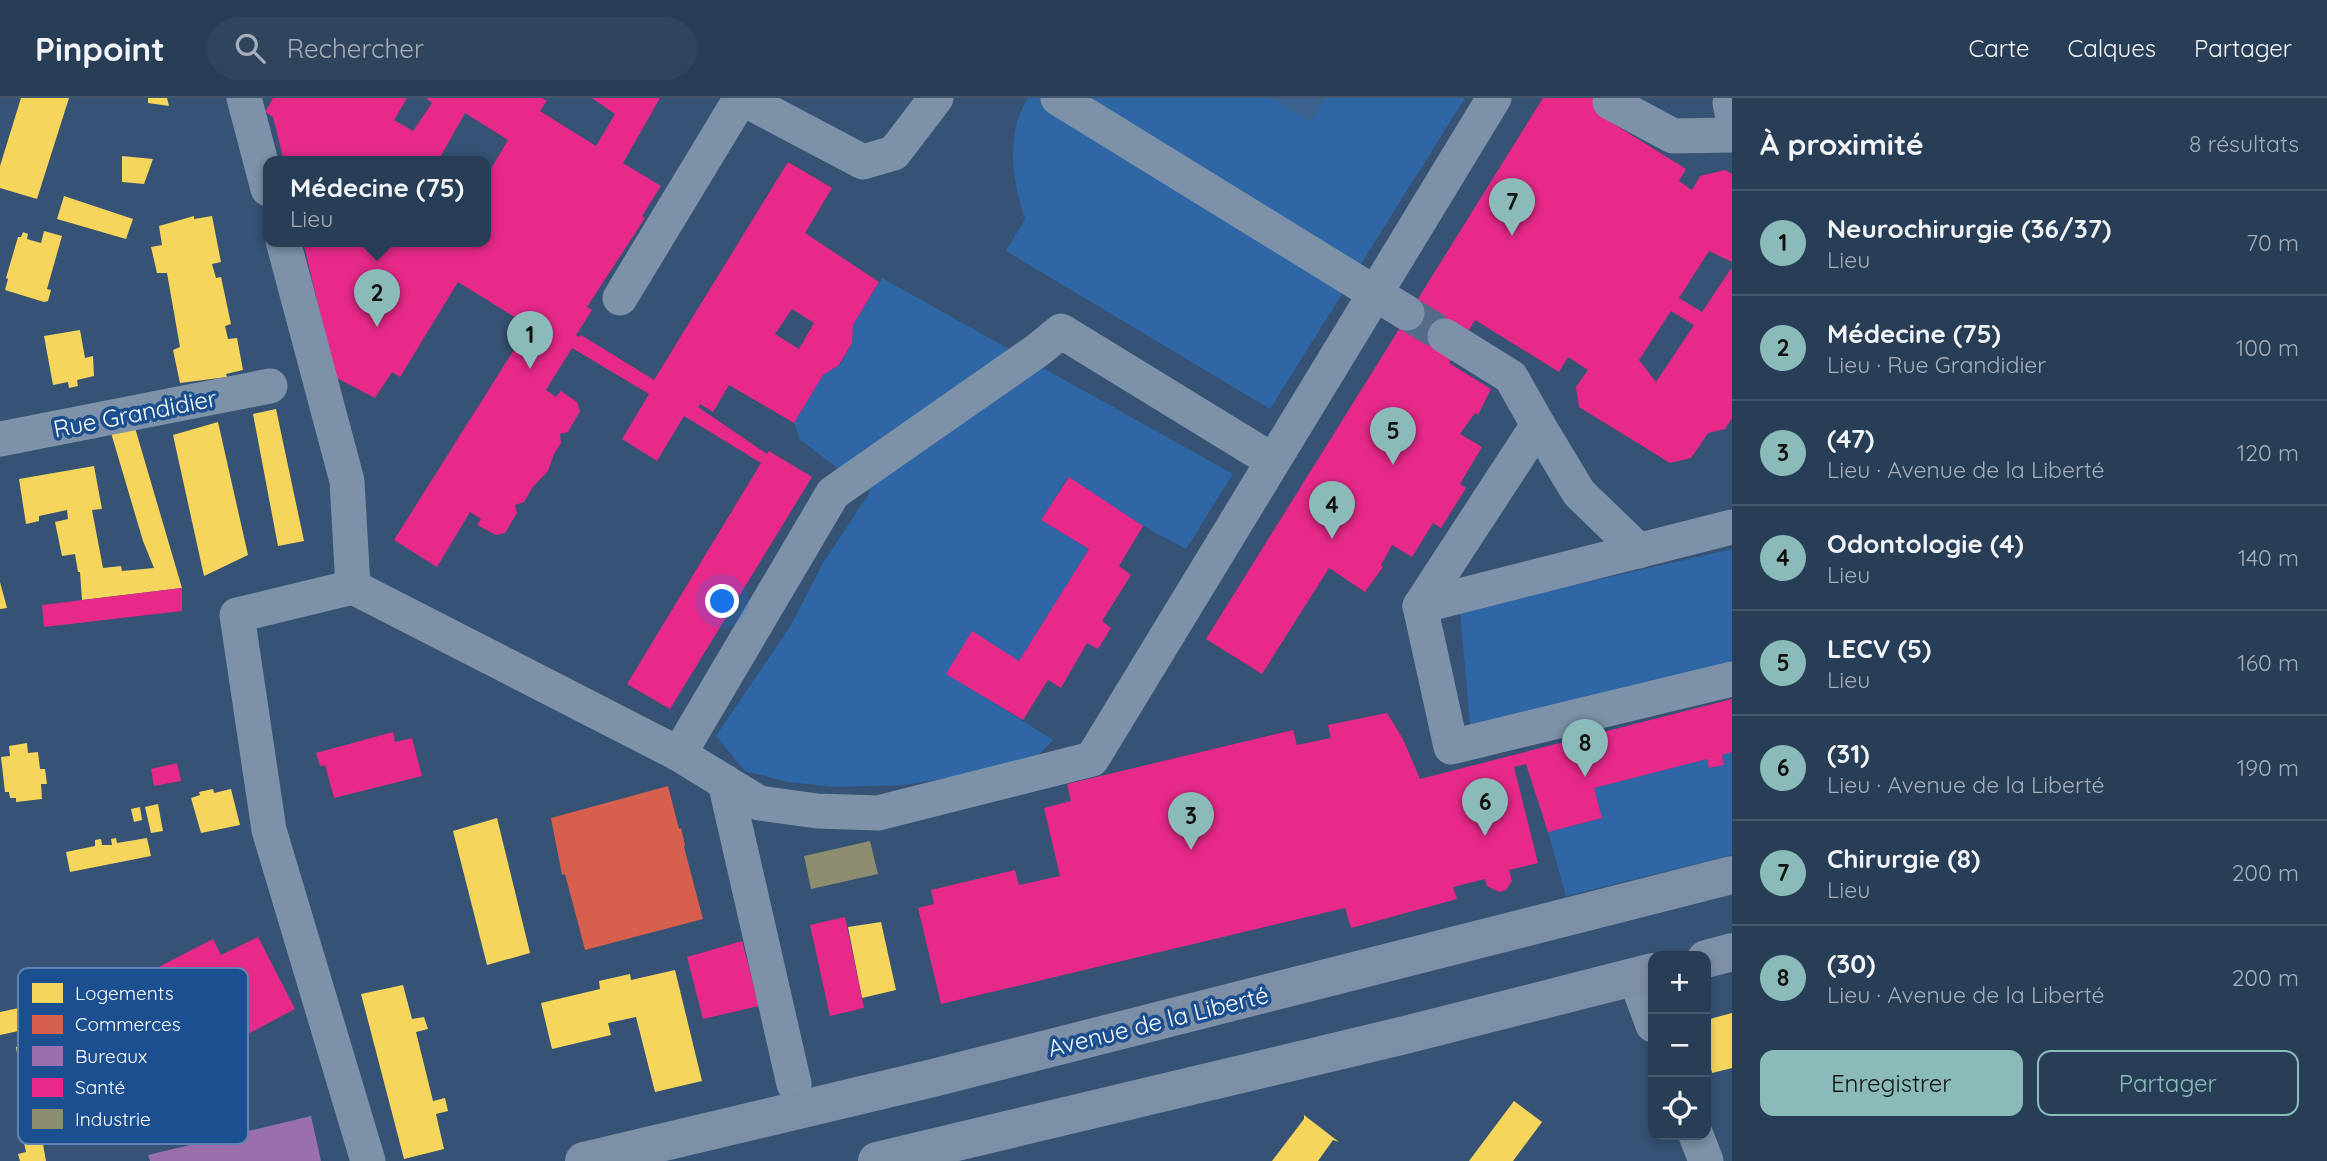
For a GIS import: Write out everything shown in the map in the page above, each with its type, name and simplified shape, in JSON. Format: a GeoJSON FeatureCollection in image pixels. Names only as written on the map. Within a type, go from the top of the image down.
{"type":"FeatureCollection","features":[{"type":"Feature","properties":{"kind":"main road","name":"Avenue de la Liberté"},"geometry":{"type":"LineString","coordinates":[[584,1161],[933,1078],[1732,875]]}},
{"type":"Feature","properties":{"kind":"main road"},"geometry":{"type":"LineString","coordinates":[[1711,958],[1732,952]]}},
{"type":"Feature","properties":{"kind":"main road"},"geometry":{"type":"LineString","coordinates":[[877,1161],[953,1152],[1644,975]]}},
{"type":"Feature","properties":{"kind":"street"},"geometry":{"type":"LineString","coordinates":[[244,98],[263,170]]}},
{"type":"Feature","properties":{"kind":"street"},"geometry":{"type":"LineString","coordinates":[[620,298],[741,98],[863,162],[894,153],[936,98]]}},
{"type":"Feature","properties":{"kind":"street"},"geometry":{"type":"LineString","coordinates":[[1058,98],[1407,313]]}},
{"type":"Feature","properties":{"kind":"street"},"geometry":{"type":"LineString","coordinates":[[368,1161],[269,830],[237,615],[354,587],[679,754],[759,803],[817,811],[878,813],[1092,759],[1494,98]]}},
{"type":"Feature","properties":{"kind":"street"},"geometry":{"type":"LineString","coordinates":[[1732,99],[1732,113]]}},
{"type":"Feature","properties":{"kind":"street"},"geometry":{"type":"LineString","coordinates":[[1610,102],[1673,136],[1732,135]]}},
{"type":"Feature","properties":{"kind":"street"},"geometry":{"type":"LineString","coordinates":[[284,247],[346,481],[354,587]]}},
{"type":"Feature","properties":{"kind":"street"},"geometry":{"type":"LineString","coordinates":[[679,754],[833,493],[1027,358],[1061,331],[1273,461]]}},
{"type":"Feature","properties":{"kind":"street"},"geometry":{"type":"LineString","coordinates":[[1445,336],[1511,377],[1579,493],[1639,551]]}},
{"type":"Feature","properties":{"kind":"street","name":"Rue Grandidier"},"geometry":{"type":"LineString","coordinates":[[0,439],[270,386]]}},
{"type":"Feature","properties":{"kind":"street"},"geometry":{"type":"LineString","coordinates":[[1538,425],[1420,606],[1451,747],[1732,679]]}},
{"type":"Feature","properties":{"kind":"street"},"geometry":{"type":"LineString","coordinates":[[1420,606],[1732,527]]}},
{"type":"Feature","properties":{"kind":"street"},"geometry":{"type":"LineString","coordinates":[[725,782],[794,1084]]}},
{"type":"Feature","properties":{"kind":"street"},"geometry":{"type":"LineString","coordinates":[[1644,975],[1651,1014]]}},
{"type":"Feature","properties":{"kind":"street"},"geometry":{"type":"LineString","coordinates":[[1698,1140],[1706,1161]]}},
{"type":"Feature","properties":{"kind":"shaded area"},"geometry":{"type":"Polygon","coordinates":[[[1028,98],[1465,98],[1270,409],[1006,251],[1025,219],[1017,189],[1013,157],[1016,127],[1028,98]]]}},
{"type":"Feature","properties":{"kind":"shaded area"},"geometry":{"type":"Polygon","coordinates":[[[1271,98],[1325,98],[1311,122],[1271,98]]]}},
{"type":"Feature","properties":{"kind":"shaded area"},"geometry":{"type":"Polygon","coordinates":[[[882,278],[1233,474],[1186,549],[1143,526],[1068,477],[1041,520],[1089,549],[1019,661],[972,632],[947,673],[1053,740],[1029,765],[903,785],[836,787],[788,782],[745,771],[716,736],[791,625],[823,563],[870,492],[800,440],[794,423],[823,375],[840,365],[852,343],[853,325],[882,278]]]}},
{"type":"Feature","properties":{"kind":"shaded area"},"geometry":{"type":"Polygon","coordinates":[[[1732,549],[1732,670],[1471,735],[1460,611],[1732,549]]]}},
{"type":"Feature","properties":{"kind":"shaded area"},"geometry":{"type":"Polygon","coordinates":[[[1732,752],[1732,855],[1566,896],[1548,832],[1602,818],[1594,788],[1707,759],[1709,768],[1724,765],[1722,755],[1732,752]]]}},
{"type":"Feature","properties":{"kind":"building: Logements"},"geometry":{"type":"Polygon","coordinates":[[[21,98],[69,98],[37,199],[0,188],[0,166],[21,98]]]}},
{"type":"Feature","properties":{"kind":"building: Logements"},"geometry":{"type":"Polygon","coordinates":[[[148,98],[167,98],[169,106],[148,103],[148,98]]]}},
{"type":"Feature","properties":{"kind":"building: Logements"},"geometry":{"type":"Polygon","coordinates":[[[122,156],[153,159],[144,184],[122,182],[122,156]]]}},
{"type":"Feature","properties":{"kind":"building: Logements"},"geometry":{"type":"Polygon","coordinates":[[[64,196],[133,219],[126,239],[57,219],[64,196]]]}},
{"type":"Feature","properties":{"kind":"building: Logements"},"geometry":{"type":"Polygon","coordinates":[[[194,216],[194,219],[212,216],[221,262],[212,264],[216,278],[221,277],[231,324],[225,326],[228,339],[237,338],[243,370],[226,374],[227,377],[180,383],[173,350],[180,347],[167,273],[157,273],[151,247],[162,245],[159,226],[194,216]]]}},
{"type":"Feature","properties":{"kind":"building: Logements"},"geometry":{"type":"Polygon","coordinates":[[[44,231],[62,236],[47,289],[51,290],[48,301],[44,302],[5,290],[18,237],[21,237],[23,232],[28,234],[27,239],[41,243],[44,231]]]}},
{"type":"Feature","properties":{"kind":"building: Logements"},"geometry":{"type":"Polygon","coordinates":[[[80,330],[85,358],[93,356],[94,376],[77,380],[78,386],[69,388],[68,382],[53,385],[44,336],[80,330]]]}},
{"type":"Feature","properties":{"kind":"building: Logements"},"geometry":{"type":"Polygon","coordinates":[[[276,409],[304,541],[278,546],[253,414],[276,409]]]}},
{"type":"Feature","properties":{"kind":"building: Logements"},"geometry":{"type":"Polygon","coordinates":[[[133,421],[182,588],[82,600],[80,572],[75,554],[62,556],[55,522],[68,519],[67,510],[39,516],[39,521],[26,524],[19,479],[94,466],[102,509],[92,510],[103,568],[121,566],[122,571],[154,568],[143,541],[109,426],[133,421]]]}},
{"type":"Feature","properties":{"kind":"building: Logements"},"geometry":{"type":"Polygon","coordinates":[[[218,422],[248,555],[204,576],[173,435],[218,422]]]}},
{"type":"Feature","properties":{"kind":"building: Logements"},"geometry":{"type":"Polygon","coordinates":[[[0,582],[7,608],[0,609],[0,582]]]}},
{"type":"Feature","properties":{"kind":"building: Logements"},"geometry":{"type":"Polygon","coordinates":[[[27,743],[28,753],[38,752],[40,769],[45,769],[47,784],[41,784],[42,799],[16,802],[16,798],[10,798],[9,792],[5,792],[1,757],[10,756],[9,746],[27,743]]]}},
{"type":"Feature","properties":{"kind":"building: Logements"},"geometry":{"type":"Polygon","coordinates":[[[213,789],[214,793],[231,789],[240,825],[201,833],[191,798],[200,795],[199,792],[213,789]]]}},
{"type":"Feature","properties":{"kind":"building: Logements"},"geometry":{"type":"Polygon","coordinates":[[[158,804],[163,831],[151,833],[145,807],[158,804]]]}},
{"type":"Feature","properties":{"kind":"building: Logements"},"geometry":{"type":"Polygon","coordinates":[[[140,807],[142,820],[134,822],[131,809],[140,807]]]}},
{"type":"Feature","properties":{"kind":"building: Logements"},"geometry":{"type":"Polygon","coordinates":[[[497,818],[530,953],[487,965],[453,831],[497,818]]]}},
{"type":"Feature","properties":{"kind":"building: Logements"},"geometry":{"type":"Polygon","coordinates":[[[116,838],[117,843],[147,838],[151,856],[70,872],[66,852],[95,846],[95,840],[101,839],[102,845],[112,845],[111,839],[116,838]]]}},
{"type":"Feature","properties":{"kind":"building: Logements"},"geometry":{"type":"Polygon","coordinates":[[[881,922],[896,990],[862,998],[848,927],[881,922]]]}},
{"type":"Feature","properties":{"kind":"building: Logements"},"geometry":{"type":"Polygon","coordinates":[[[675,970],[702,1081],[655,1092],[636,1017],[608,1023],[611,1035],[552,1049],[541,1003],[600,989],[599,981],[630,974],[631,980],[675,970]]]}},
{"type":"Feature","properties":{"kind":"building: Logements"},"geometry":{"type":"Polygon","coordinates":[[[403,985],[412,1019],[424,1017],[428,1029],[416,1032],[433,1101],[445,1098],[448,1111],[436,1114],[444,1149],[404,1159],[361,994],[403,985]]]}},
{"type":"Feature","properties":{"kind":"building: Logements"},"geometry":{"type":"Polygon","coordinates":[[[18,1008],[18,1031],[0,1035],[0,1012],[18,1008]]]}},
{"type":"Feature","properties":{"kind":"building: Logements"},"geometry":{"type":"Polygon","coordinates":[[[1732,1013],[1732,1068],[1712,1073],[1711,1069],[1711,1019],[1732,1013]]]}},
{"type":"Feature","properties":{"kind":"building: Logements"},"geometry":{"type":"Polygon","coordinates":[[[1514,1101],[1542,1122],[1513,1161],[1469,1161],[1514,1101]]]}},
{"type":"Feature","properties":{"kind":"building: Logements"},"geometry":{"type":"Polygon","coordinates":[[[1304,1115],[1339,1142],[1333,1140],[1318,1161],[1272,1161],[1304,1119],[1304,1115]]]}},
{"type":"Feature","properties":{"kind":"building: Logements"},"geometry":{"type":"Polygon","coordinates":[[[24,1144],[43,1144],[46,1161],[20,1161],[18,1154],[26,1152],[24,1144]]]}},
{"type":"Feature","properties":{"kind":"building: Commerces"},"geometry":{"type":"Polygon","coordinates":[[[668,786],[703,919],[585,950],[565,874],[562,875],[551,818],[668,786]]]}},
{"type":"Feature","properties":{"kind":"building: Bureaux"},"geometry":{"type":"Polygon","coordinates":[[[311,1116],[321,1161],[150,1161],[148,1155],[194,1144],[248,1144],[248,1131],[311,1116]]]}},
{"type":"Feature","properties":{"kind":"building: Santé"},"geometry":{"type":"Polygon","coordinates":[[[273,98],[407,98],[394,120],[413,131],[432,103],[426,98],[542,98],[547,101],[540,111],[596,146],[615,114],[592,98],[660,98],[623,163],[661,186],[642,216],[645,218],[587,307],[592,310],[576,335],[581,335],[654,380],[788,162],[832,188],[805,233],[879,282],[853,325],[852,343],[839,365],[823,375],[794,423],[729,385],[713,412],[700,404],[698,407],[767,454],[769,451],[812,477],[670,709],[627,684],[761,463],[684,416],[657,461],[622,439],[649,394],[572,348],[546,390],[556,397],[561,391],[577,402],[580,411],[568,432],[560,434],[561,443],[548,471],[532,488],[524,502],[515,505],[517,513],[505,533],[496,535],[477,525],[481,519],[470,512],[437,567],[394,540],[529,326],[458,282],[400,377],[392,372],[375,398],[335,377],[304,247],[491,247],[491,169],[508,140],[465,113],[441,156],[283,156],[273,117],[265,112],[273,98]],[[792,309],[775,334],[799,349],[814,323],[792,309]]]}},
{"type":"Feature","properties":{"kind":"building: Santé"},"geometry":{"type":"Polygon","coordinates":[[[1543,98],[1613,98],[1601,116],[1686,169],[1679,181],[1692,190],[1700,176],[1725,170],[1732,174],[1732,262],[1709,251],[1679,298],[1702,312],[1732,267],[1732,418],[1725,429],[1708,433],[1691,458],[1670,463],[1579,407],[1576,387],[1588,370],[1568,357],[1559,372],[1475,320],[1449,363],[1491,389],[1478,415],[1475,413],[1460,434],[1482,447],[1460,484],[1466,488],[1441,528],[1433,523],[1412,557],[1392,545],[1381,565],[1383,567],[1365,592],[1329,568],[1262,674],[1206,639],[1543,98]],[[1671,311],[1639,360],[1656,382],[1694,325],[1671,311]]]}},
{"type":"Feature","properties":{"kind":"building: Santé"},"geometry":{"type":"Polygon","coordinates":[[[1069,477],[1143,526],[1119,566],[1131,575],[1102,621],[1111,628],[1098,649],[1087,643],[1061,688],[1048,680],[1023,720],[946,674],[972,631],[1019,661],[1089,549],[1041,520],[1069,477]]]}},
{"type":"Feature","properties":{"kind":"building: Santé"},"geometry":{"type":"Polygon","coordinates":[[[182,588],[182,611],[44,627],[42,605],[182,588]]]}},
{"type":"Feature","properties":{"kind":"building: Santé"},"geometry":{"type":"Polygon","coordinates":[[[1732,699],[1732,752],[1722,755],[1724,765],[1709,768],[1707,759],[1594,788],[1602,818],[1548,832],[1526,764],[1514,767],[1538,863],[1509,870],[1512,881],[1506,890],[1499,892],[1487,886],[1485,879],[1453,887],[1457,899],[1351,928],[1345,908],[941,1004],[918,908],[934,904],[931,890],[1015,870],[1019,885],[1060,876],[1044,808],[1071,801],[1067,784],[1293,730],[1297,745],[1331,738],[1328,725],[1387,713],[1403,739],[1420,779],[1732,699]]]}},
{"type":"Feature","properties":{"kind":"building: Santé"},"geometry":{"type":"Polygon","coordinates":[[[393,732],[395,742],[412,738],[422,776],[334,798],[325,765],[320,766],[316,753],[393,732]]]}},
{"type":"Feature","properties":{"kind":"building: Santé"},"geometry":{"type":"Polygon","coordinates":[[[177,763],[181,781],[154,786],[151,769],[177,763]]]}},
{"type":"Feature","properties":{"kind":"building: Santé"},"geometry":{"type":"Polygon","coordinates":[[[845,917],[864,1008],[830,1016],[810,925],[845,917]]]}},
{"type":"Feature","properties":{"kind":"building: Santé"},"geometry":{"type":"Polygon","coordinates":[[[258,937],[295,1009],[248,1034],[248,968],[157,968],[213,939],[221,955],[258,937]]]}},
{"type":"Feature","properties":{"kind":"building: Santé"},"geometry":{"type":"Polygon","coordinates":[[[742,941],[759,1006],[703,1019],[687,957],[742,941]]]}},
{"type":"Feature","properties":{"kind":"building: Industrie"},"geometry":{"type":"Polygon","coordinates":[[[870,841],[878,874],[811,889],[804,856],[870,841]]]}},
{"type":"Feature","properties":{"kind":"tunnel"},"geometry":{"type":"LineString","coordinates":[[1407,313],[1445,336]]}},
{"type":"Feature","properties":{"kind":"place","name":"Chirurgie (8)"},"geometry":{"type":"Point","coordinates":[1512,236]}},
{"type":"Feature","properties":{"kind":"place","name":"Médecine (75)"},"geometry":{"type":"Point","coordinates":[377,327]}},
{"type":"Feature","properties":{"kind":"place","name":"Neurochirurgie (36/37)"},"geometry":{"type":"Point","coordinates":[530,369]}},
{"type":"Feature","properties":{"kind":"place","name":"LECV (5)"},"geometry":{"type":"Point","coordinates":[1393,465]}},
{"type":"Feature","properties":{"kind":"place","name":"Odontologie (4)"},"geometry":{"type":"Point","coordinates":[1332,539]}},
{"type":"Feature","properties":{"kind":"place","name":"(30)"},"geometry":{"type":"Point","coordinates":[1585,777]}},
{"type":"Feature","properties":{"kind":"place","name":"(31)"},"geometry":{"type":"Point","coordinates":[1485,836]}},
{"type":"Feature","properties":{"kind":"place","name":"(47)"},"geometry":{"type":"Point","coordinates":[1191,850]}}]}
